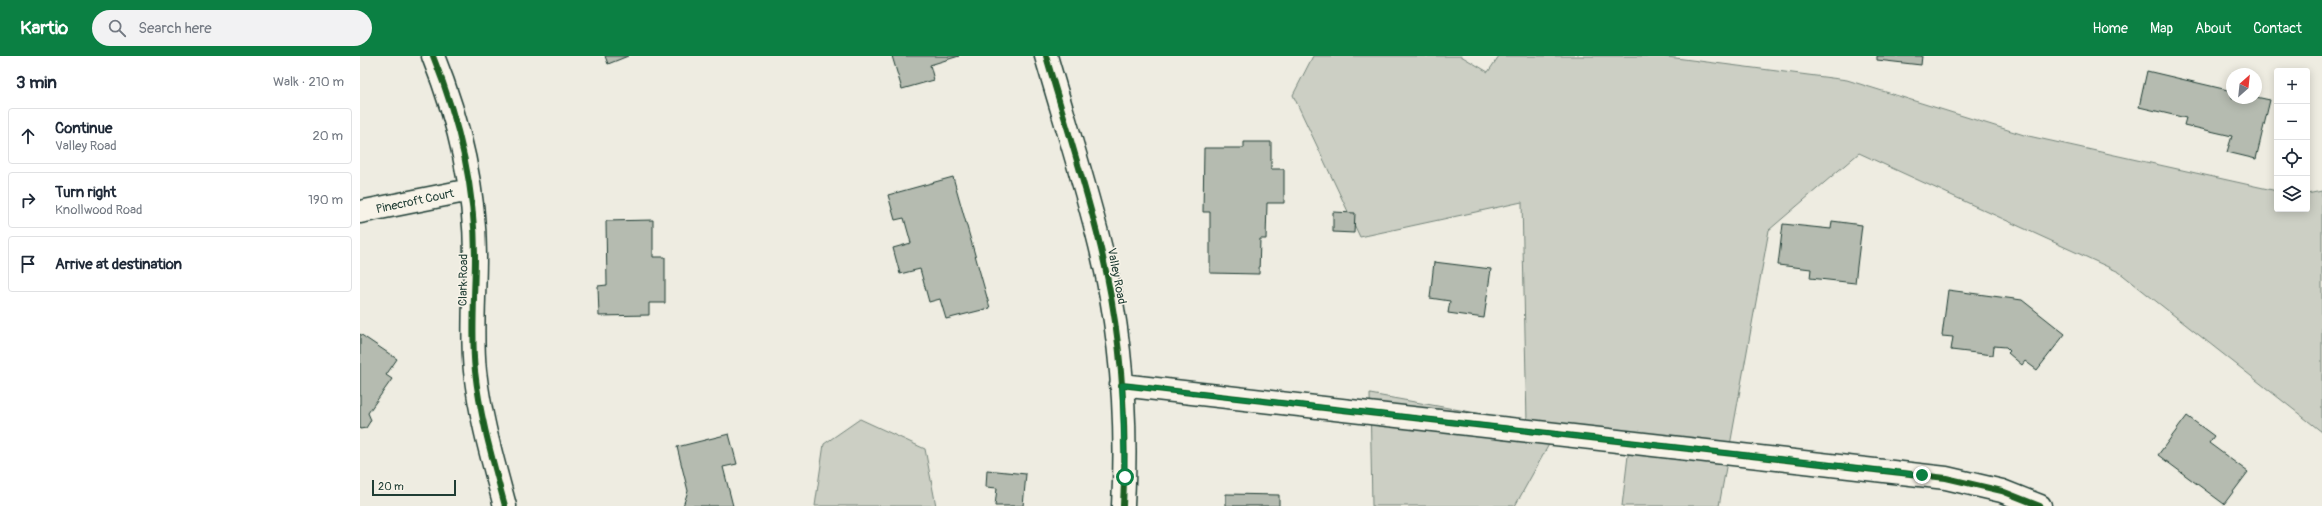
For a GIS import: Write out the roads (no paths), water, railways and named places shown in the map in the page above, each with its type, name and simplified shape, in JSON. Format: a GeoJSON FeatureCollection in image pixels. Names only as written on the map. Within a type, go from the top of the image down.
{"type":"FeatureCollection","features":[{"type":"Feature","properties":{"kind":"street","name":"Clark Road"},"geometry":{"type":"LineString","coordinates":[[433,56],[456,125],[470,190],[475,255],[474,370],[482,422],[505,506]]}},
{"type":"Feature","properties":{"kind":"street","name":"Valley Road"},"geometry":{"type":"LineString","coordinates":[[1046,56],[1098,234],[1114,320],[1122,385],[1125,477],[1123,506]]}},
{"type":"Feature","properties":{"kind":"street","name":"Pinecroft Court"},"geometry":{"type":"LineString","coordinates":[[360,212],[470,190]]}},
{"type":"Feature","properties":{"kind":"street"},"geometry":{"type":"LineString","coordinates":[[1122,385],[1946,478],[2002,491],[2040,506]]}}]}
